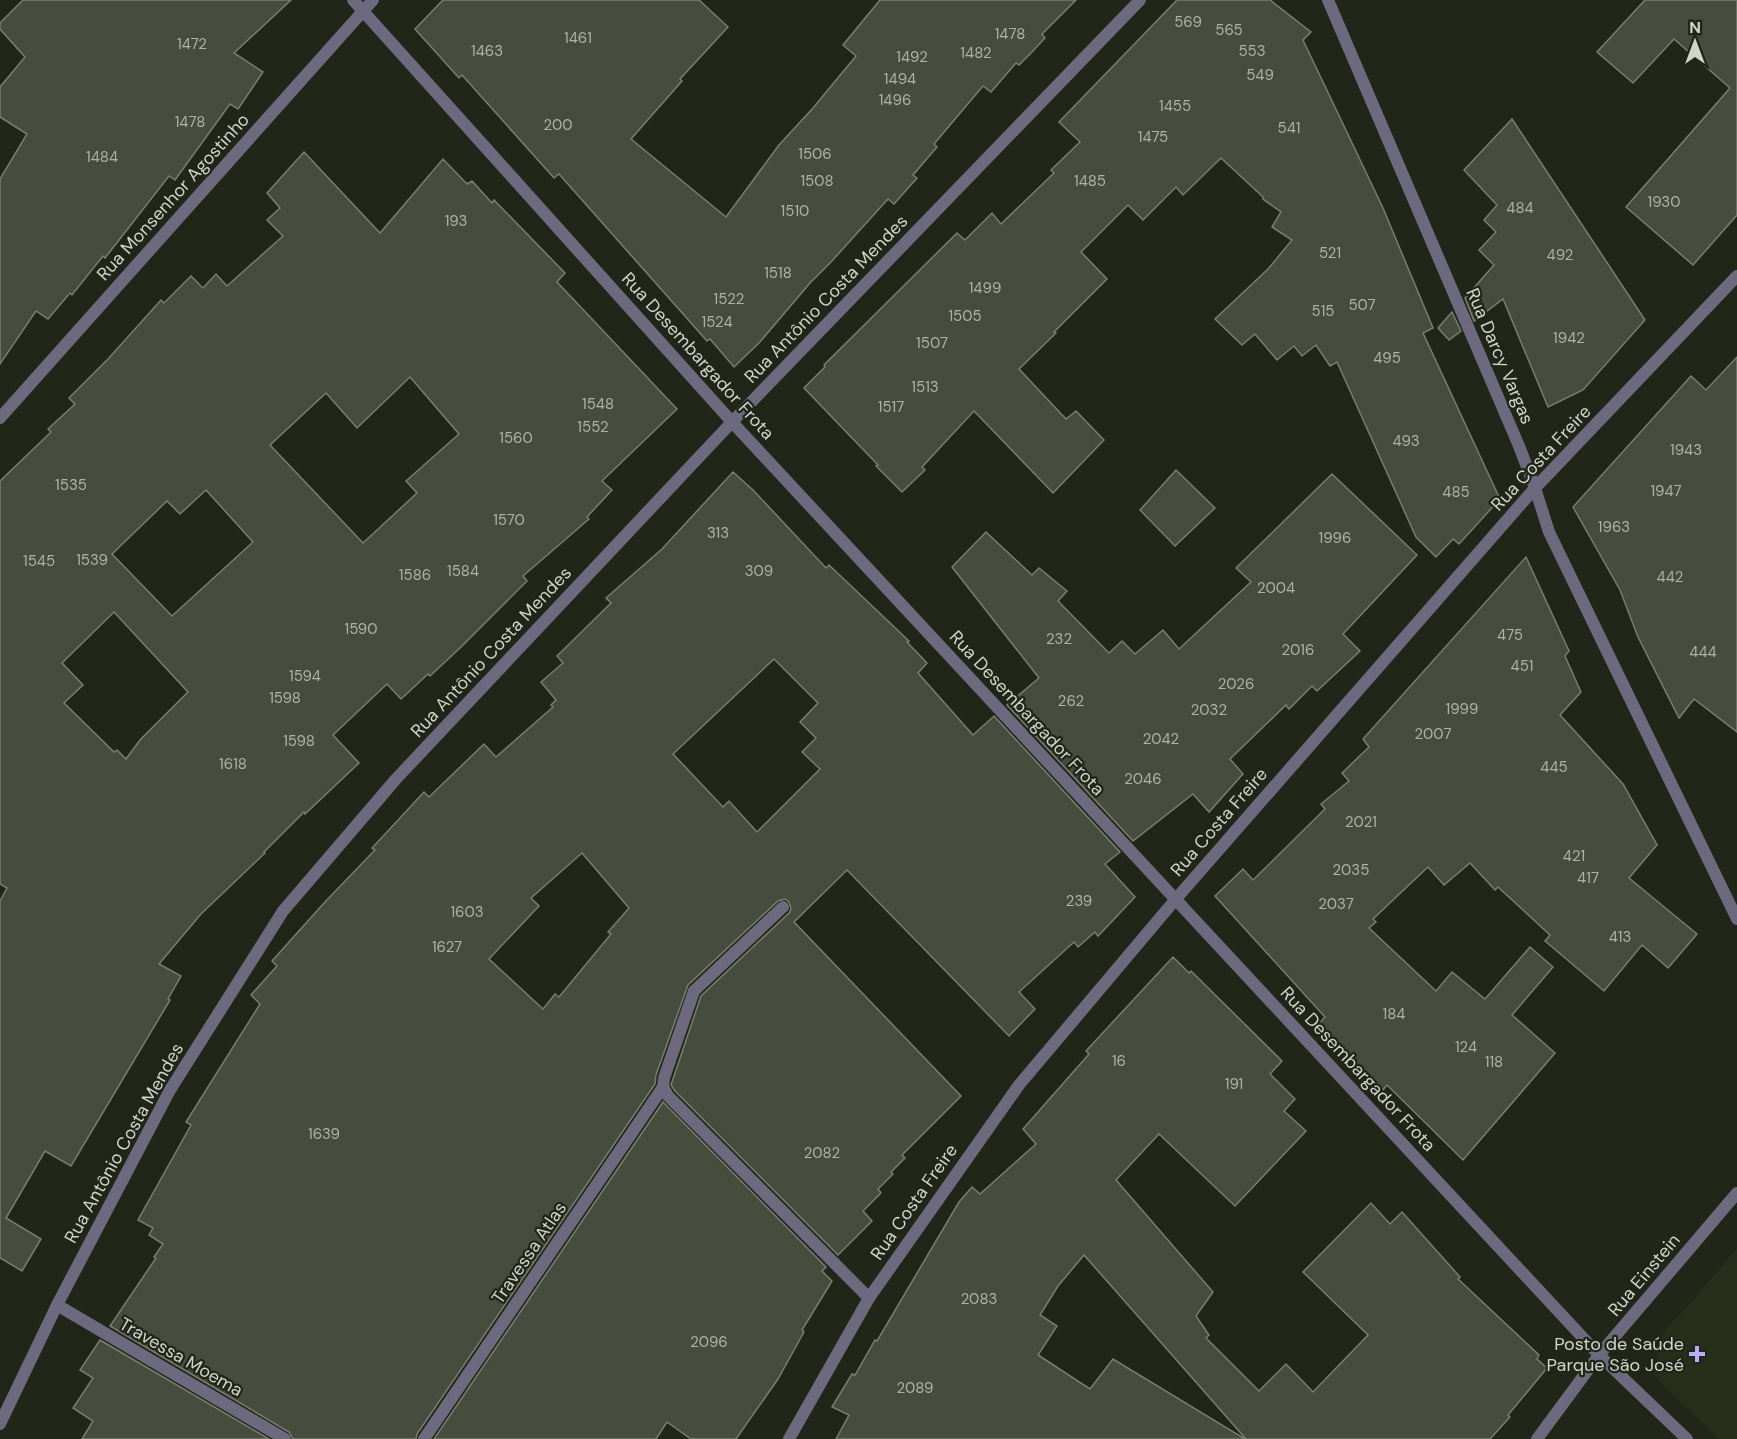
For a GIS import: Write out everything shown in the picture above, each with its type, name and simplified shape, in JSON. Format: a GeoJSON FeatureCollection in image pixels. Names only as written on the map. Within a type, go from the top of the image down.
{"type":"FeatureCollection","features":[{"type":"Feature","properties":{"kind":"street","name":"Rua Desembargador Frota"},"geometry":{"type":"LineString","coordinates":[[353,0],[732,422],[1175,900],[1599,1355],[1687,1439]]}},
{"type":"Feature","properties":{"kind":"street","name":"Rua Monsenhor Agostinho"},"geometry":{"type":"LineString","coordinates":[[0,418],[374,0]]}},
{"type":"Feature","properties":{"kind":"street","name":"Rua Antônio Costa Mendes"},"geometry":{"type":"LineString","coordinates":[[0,1424],[57,1305],[170,1090],[283,911],[405,770],[732,422],[1140,0]]}},
{"type":"Feature","properties":{"kind":"street","name":"Rua Darcy Vargas"},"geometry":{"type":"LineString","coordinates":[[1328,0],[1519,446],[1549,532],[1737,919]]}},
{"type":"Feature","properties":{"kind":"street","name":"Rua Costa Freire"},"geometry":{"type":"LineString","coordinates":[[789,1439],[869,1298],[1018,1085],[1175,900],[1535,488],[1737,276]]}},
{"type":"Feature","properties":{"kind":"street","name":"Travessa Atlas"},"geometry":{"type":"LineString","coordinates":[[424,1439],[663,1088],[663,1078],[694,991],[783,907]]}},
{"type":"Feature","properties":{"kind":"street"},"geometry":{"type":"LineString","coordinates":[[663,1088],[668,1096],[869,1298]]}},
{"type":"Feature","properties":{"kind":"street","name":"Rua Einstein"},"geometry":{"type":"LineString","coordinates":[[1537,1439],[1599,1355],[1737,1193]]}},
{"type":"Feature","properties":{"kind":"street","name":"Travessa Moema"},"geometry":{"type":"LineString","coordinates":[[57,1305],[285,1439]]}},
{"type":"Feature","properties":{"kind":"shaded area","name":"Posto de Saúde Parque São José"},"geometry":{"type":"Polygon","coordinates":[[[1737,1249],[1737,1439],[1719,1439],[1653,1374],[1662,1335],[1737,1249]]]}},
{"type":"Feature","properties":{"kind":"building"},"geometry":{"type":"Polygon","coordinates":[[[23,0],[291,0],[234,53],[263,72],[238,109],[230,104],[175,180],[169,176],[105,258],[103,256],[72,295],[70,293],[48,319],[36,311],[0,364],[0,179],[27,134],[0,117],[0,87],[25,57],[0,29],[0,23],[23,0]]]}},
{"type":"Feature","properties":{"kind":"building"},"geometry":{"type":"Polygon","coordinates":[[[443,0],[699,0],[728,27],[680,79],[682,81],[631,139],[726,217],[779,145],[856,56],[843,45],[880,0],[1076,0],[1042,34],[1045,38],[1019,65],[1016,63],[991,92],[983,86],[934,144],[937,147],[913,175],[917,178],[894,204],[888,199],[810,283],[759,343],[734,367],[710,339],[707,341],[559,174],[554,178],[462,75],[459,78],[415,29],[443,0]]]}},
{"type":"Feature","properties":{"kind":"building"},"geometry":{"type":"Polygon","coordinates":[[[1177,0],[1270,0],[1311,32],[1303,40],[1383,208],[1433,328],[1423,333],[1500,499],[1459,544],[1453,539],[1436,557],[1416,537],[1337,362],[1330,366],[1316,345],[1302,356],[1294,346],[1277,360],[1255,334],[1242,345],[1215,319],[1268,269],[1292,240],[1272,227],[1281,212],[1263,199],[1221,158],[1183,195],[1176,187],[1143,220],[1128,205],[1081,252],[1107,279],[1019,369],[1066,419],[1076,411],[1104,440],[1053,493],[974,411],[922,467],[925,470],[902,492],[804,388],[825,367],[824,365],[957,233],[965,240],[992,213],[1001,224],[1054,173],[1051,170],[1080,142],[1059,122],[1177,0]]]}},
{"type":"Feature","properties":{"kind":"building"},"geometry":{"type":"Polygon","coordinates":[[[1645,0],[1737,0],[1737,215],[1693,265],[1626,207],[1730,88],[1674,39],[1633,83],[1597,52],[1645,0]]]}},
{"type":"Feature","properties":{"kind":"building"},"geometry":{"type":"Polygon","coordinates":[[[1512,119],[1645,320],[1583,390],[1548,407],[1503,299],[1474,321],[1465,298],[1494,265],[1479,250],[1496,232],[1484,220],[1497,205],[1464,170],[1512,119]]]}},
{"type":"Feature","properties":{"kind":"building"},"geometry":{"type":"Polygon","coordinates":[[[304,152],[380,233],[443,159],[467,184],[472,181],[492,203],[494,200],[565,273],[557,282],[677,409],[602,481],[612,490],[587,517],[589,519],[523,576],[527,581],[459,649],[401,699],[387,684],[333,735],[359,763],[305,814],[304,812],[201,914],[159,964],[181,976],[168,999],[170,1000],[71,1166],[45,1151],[6,1218],[41,1239],[22,1271],[0,1258],[0,901],[7,888],[0,884],[0,481],[51,432],[48,429],[75,404],[69,398],[161,300],[164,303],[191,276],[203,288],[216,274],[227,286],[283,236],[267,220],[280,208],[267,193],[304,152]],[[410,377],[357,428],[326,393],[270,445],[363,543],[417,493],[406,481],[459,434],[410,377]],[[206,490],[180,514],[167,501],[112,554],[172,616],[253,542],[206,490]],[[114,612],[62,663],[83,685],[64,703],[114,752],[117,750],[126,759],[140,740],[188,692],[114,612]]]}},
{"type":"Feature","properties":{"kind":"building"},"geometry":{"type":"Polygon","coordinates":[[[1452,312],[1461,331],[1449,340],[1438,328],[1452,312]]]}},
{"type":"Feature","properties":{"kind":"building"},"geometry":{"type":"Polygon","coordinates":[[[1737,357],[1737,732],[1694,699],[1679,718],[1638,637],[1620,590],[1573,507],[1691,376],[1706,390],[1737,357]]]}},
{"type":"Feature","properties":{"kind":"building"},"geometry":{"type":"Polygon","coordinates":[[[1176,470],[1215,508],[1175,546],[1140,510],[1176,470]]]}},
{"type":"Feature","properties":{"kind":"building"},"geometry":{"type":"Polygon","coordinates":[[[733,472],[753,490],[826,568],[829,565],[909,641],[907,642],[927,663],[918,673],[973,735],[994,716],[1120,852],[1105,864],[1135,897],[1098,936],[1095,932],[1078,947],[1074,942],[1019,992],[1035,1009],[1009,1036],[847,870],[794,922],[961,1096],[902,1155],[905,1158],[878,1189],[881,1193],[863,1211],[872,1221],[838,1255],[671,1085],[701,996],[789,913],[791,909],[789,902],[785,899],[778,901],[688,985],[656,1075],[655,1084],[417,1434],[416,1439],[293,1439],[289,1432],[110,1326],[163,1244],[149,1235],[153,1228],[138,1220],[191,1125],[186,1122],[260,1004],[251,995],[277,966],[272,961],[375,850],[372,848],[424,792],[429,797],[484,744],[496,757],[553,707],[551,705],[556,700],[541,682],[563,663],[557,656],[611,603],[606,598],[662,549],[733,472]],[[774,659],[673,754],[723,807],[729,801],[757,832],[820,769],[802,752],[816,738],[800,722],[818,703],[774,659]],[[582,853],[531,898],[539,906],[489,959],[543,1009],[555,994],[559,997],[611,934],[608,932],[629,908],[582,853]]]}},
{"type":"Feature","properties":{"kind":"building"},"geometry":{"type":"Polygon","coordinates":[[[1332,474],[1417,555],[1343,634],[1360,651],[1317,691],[1312,686],[1289,709],[1286,705],[1230,759],[1243,774],[1209,812],[1193,794],[1133,841],[1007,705],[1039,678],[952,567],[986,532],[1032,575],[1039,568],[1067,591],[1058,601],[1109,653],[1122,641],[1135,654],[1163,630],[1179,649],[1251,582],[1236,568],[1332,474]]]}},
{"type":"Feature","properties":{"kind":"building"},"geometry":{"type":"Polygon","coordinates":[[[1526,557],[1569,651],[1565,656],[1581,692],[1560,715],[1623,784],[1657,845],[1629,878],[1697,934],[1668,968],[1642,945],[1604,991],[1545,941],[1550,935],[1498,887],[1495,890],[1470,863],[1444,885],[1428,867],[1373,919],[1376,922],[1369,928],[1436,991],[1452,972],[1485,999],[1530,947],[1553,967],[1512,1015],[1555,1053],[1463,1160],[1387,1085],[1383,1090],[1315,1028],[1325,1017],[1215,896],[1243,869],[1253,880],[1325,809],[1321,804],[1349,781],[1342,773],[1369,747],[1363,739],[1526,557]]]}},
{"type":"Feature","properties":{"kind":"building"},"geometry":{"type":"Polygon","coordinates":[[[1173,957],[1189,973],[1191,971],[1282,1061],[1270,1074],[1295,1099],[1284,1111],[1306,1131],[1235,1206],[1159,1134],[1116,1180],[1213,1292],[1196,1316],[1209,1335],[1206,1338],[1259,1391],[1286,1364],[1313,1392],[1368,1335],[1303,1272],[1371,1203],[1390,1224],[1402,1212],[1460,1277],[1458,1279],[1539,1355],[1537,1359],[1547,1368],[1508,1415],[1510,1417],[1490,1439],[1246,1439],[1084,1255],[1058,1286],[1040,1315],[1057,1326],[1038,1355],[1090,1389],[1113,1359],[1245,1439],[836,1439],[849,1415],[832,1407],[852,1374],[855,1375],[875,1340],[877,1341],[959,1202],[972,1187],[980,1194],[1036,1144],[1023,1129],[1089,1054],[1086,1051],[1173,957]]]}},
{"type":"Feature","properties":{"kind":"building"},"geometry":{"type":"Polygon","coordinates":[[[663,1102],[826,1267],[822,1271],[832,1281],[802,1330],[804,1332],[778,1379],[736,1439],[691,1439],[667,1422],[656,1439],[434,1439],[663,1102]]]}},
{"type":"Feature","properties":{"kind":"building"},"geometry":{"type":"Polygon","coordinates":[[[100,1340],[269,1439],[82,1439],[93,1421],[73,1408],[93,1378],[80,1370],[100,1340]]]}},
{"type":"Feature","properties":{"kind":"place","name":"Posto de Saúde Parque São José"},"geometry":{"type":"Point","coordinates":[1697,1354]}}]}
